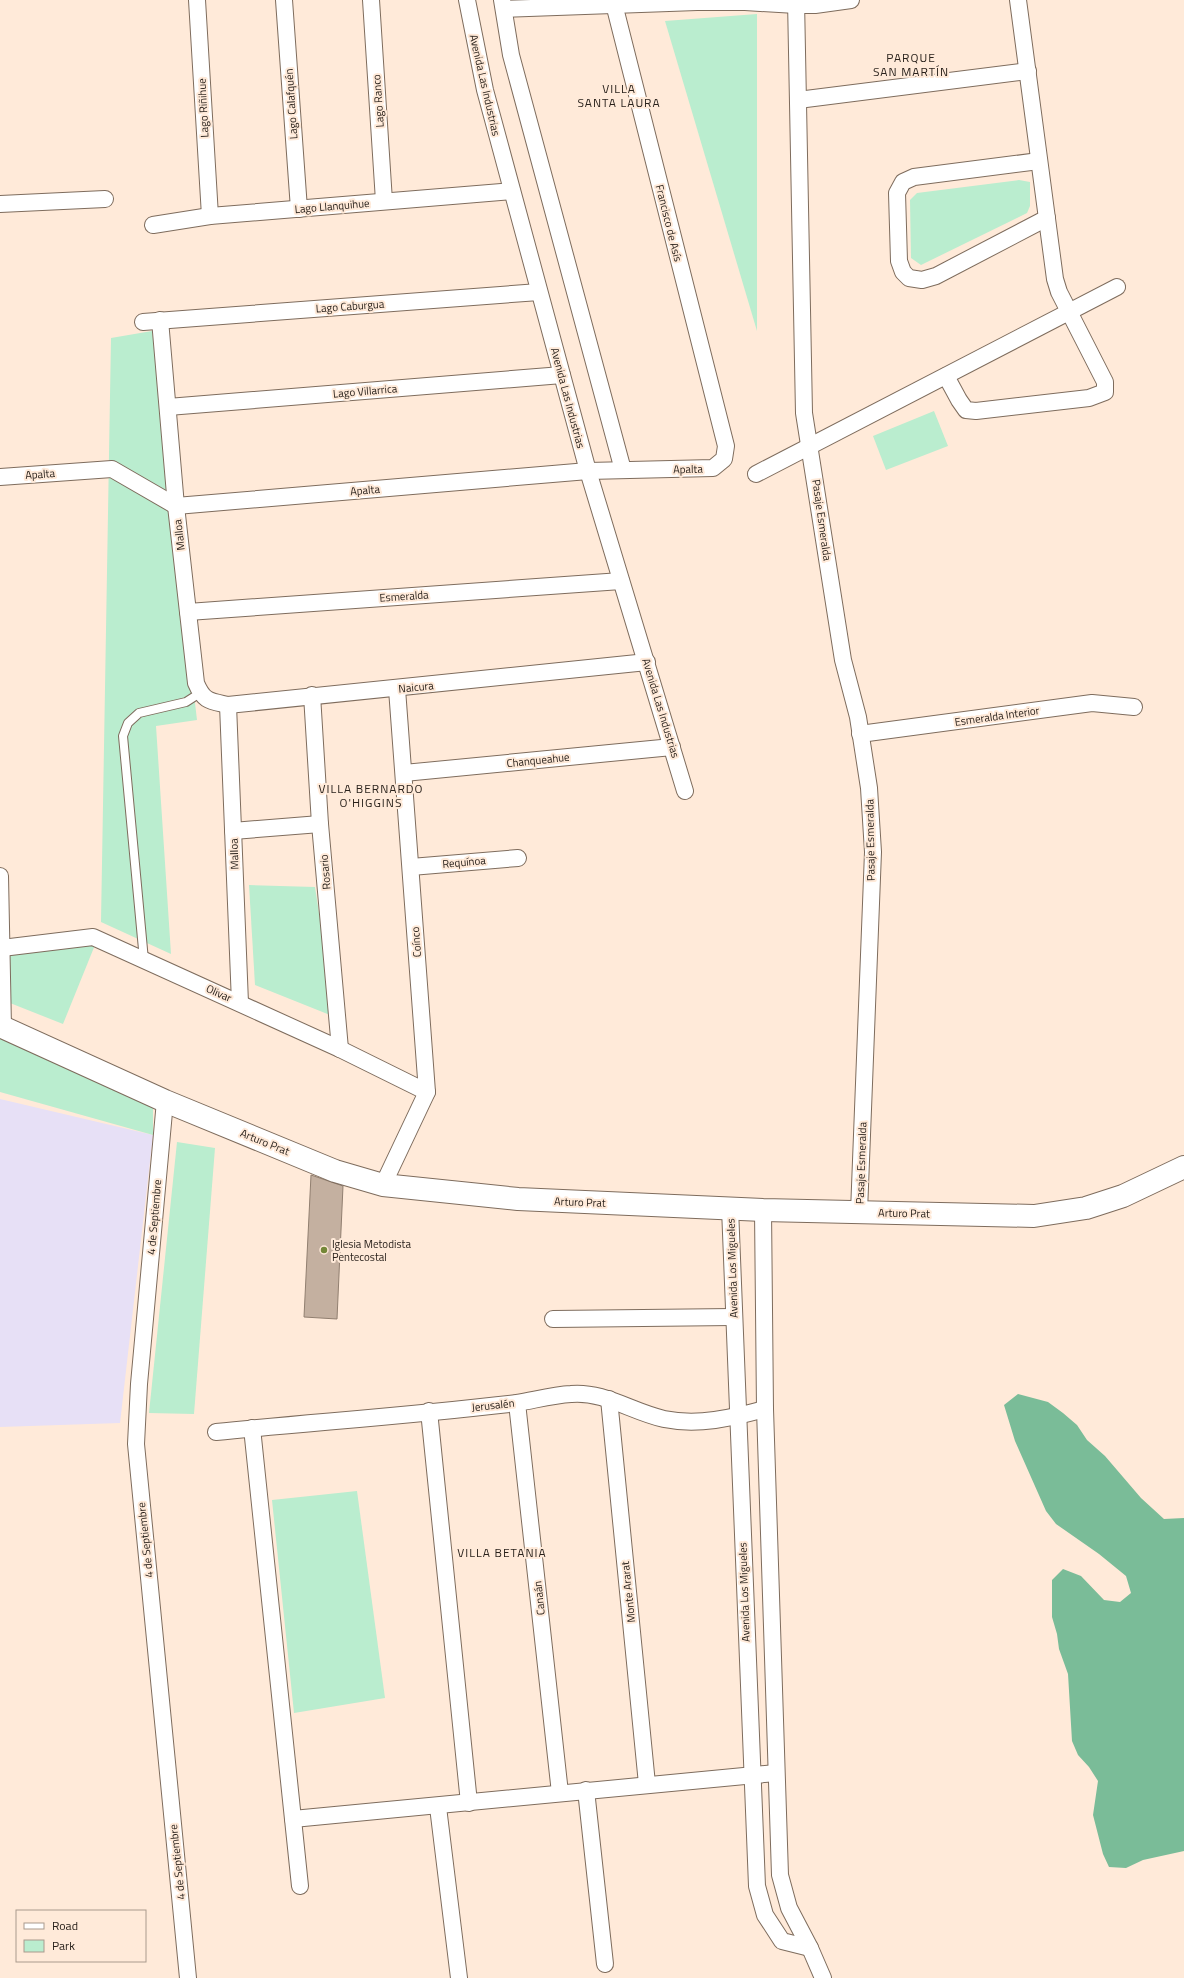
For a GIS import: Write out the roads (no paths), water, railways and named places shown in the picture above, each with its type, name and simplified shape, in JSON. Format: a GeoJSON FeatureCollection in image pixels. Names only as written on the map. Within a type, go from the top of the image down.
{"type":"FeatureCollection","features":[{"type":"Feature","properties":{"kind":"main road","name":"Arturo Prat"},"geometry":{"type":"LineString","coordinates":[[2,1026],[165,1101],[335,1171],[383,1185],[518,1199],[763,1210],[1034,1216],[1086,1208],[1123,1196],[1184,1167]]}},
{"type":"Feature","properties":{"kind":"street","name":"Lago Riñihue"},"geometry":{"type":"LineString","coordinates":[[197,0],[210,216]]}},
{"type":"Feature","properties":{"kind":"street","name":"Lago Calafquén"},"geometry":{"type":"LineString","coordinates":[[284,0],[299,209]]}},
{"type":"Feature","properties":{"kind":"street","name":"Lago Ranco"},"geometry":{"type":"LineString","coordinates":[[371,0],[384,201]]}},
{"type":"Feature","properties":{"kind":"street","name":"Avenida Las Industrias"},"geometry":{"type":"LineString","coordinates":[[467,0],[484,90],[588,471],[686,791]]}},
{"type":"Feature","properties":{"kind":"street"},"geometry":{"type":"LineString","coordinates":[[623,470],[511,55],[503,4],[697,1],[796,3],[815,5],[851,0]]}},
{"type":"Feature","properties":{"kind":"street"},"geometry":{"type":"LineString","coordinates":[[946,376],[966,410],[976,411],[1089,398],[1105,392],[1105,382],[1059,292],[1055,279],[1018,0]]}},
{"type":"Feature","properties":{"kind":"street","name":"Francisco de Asís"},"geometry":{"type":"LineString","coordinates":[[613,2],[726,446]]}},
{"type":"Feature","properties":{"kind":"street","name":"Pasaje Esmeralda"},"geometry":{"type":"LineString","coordinates":[[796,3],[804,414],[815,472],[843,660],[858,717],[869,788],[873,852],[859,1212]]}},
{"type":"Feature","properties":{"kind":"street"},"geometry":{"type":"LineString","coordinates":[[798,100],[1028,71]]}},
{"type":"Feature","properties":{"kind":"street"},"geometry":{"type":"LineString","coordinates":[[1039,161],[914,177],[903,182],[897,193],[899,261],[903,272],[909,278],[922,280],[936,276],[1047,218]]}},
{"type":"Feature","properties":{"kind":"street","name":"Lago Llanquihue"},"geometry":{"type":"LineString","coordinates":[[153,225],[210,216],[512,191]]}},
{"type":"Feature","properties":{"kind":"street"},"geometry":{"type":"LineString","coordinates":[[0,204],[105,199]]}},
{"type":"Feature","properties":{"kind":"street"},"geometry":{"type":"LineString","coordinates":[[756,474],[1117,287]]}},
{"type":"Feature","properties":{"kind":"street","name":"Lago Caburgua"},"geometry":{"type":"LineString","coordinates":[[143,322],[539,292]]}},
{"type":"Feature","properties":{"kind":"street"},"geometry":{"type":"LineString","coordinates":[[160,320],[176,506]]}},
{"type":"Feature","properties":{"kind":"street","name":"Lago Villarrica"},"geometry":{"type":"LineString","coordinates":[[168,408],[562,375]]}},
{"type":"Feature","properties":{"kind":"street","name":"Apalta"},"geometry":{"type":"LineString","coordinates":[[0,477],[112,469],[176,506],[588,471],[713,468],[724,460],[726,446]]}},
{"type":"Feature","properties":{"kind":"street","name":"Malloa"},"geometry":{"type":"LineString","coordinates":[[176,506],[198,688]]}},
{"type":"Feature","properties":{"kind":"street","name":"Esmeralda"},"geometry":{"type":"LineString","coordinates":[[188,612],[621,580]]}},
{"type":"Feature","properties":{"kind":"street","name":"Naicura"},"geometry":{"type":"LineString","coordinates":[[198,688],[208,701],[228,704],[312,695],[397,689],[647,662]]}},
{"type":"Feature","properties":{"kind":"street","name":"Coínco"},"geometry":{"type":"LineString","coordinates":[[397,689],[428,1092]]}},
{"type":"Feature","properties":{"kind":"street","name":"Rosario"},"geometry":{"type":"LineString","coordinates":[[312,695],[320,824],[340,1049]]}},
{"type":"Feature","properties":{"kind":"street","name":"Esmeralda Interior"},"geometry":{"type":"LineString","coordinates":[[860,734],[1092,703],[1134,707]]}},
{"type":"Feature","properties":{"kind":"street","name":"Malloa"},"geometry":{"type":"LineString","coordinates":[[228,704],[240,1003]]}},
{"type":"Feature","properties":{"kind":"street","name":"Chanqueahue"},"geometry":{"type":"LineString","coordinates":[[404,773],[672,747]]}},
{"type":"Feature","properties":{"kind":"street"},"geometry":{"type":"LineString","coordinates":[[233,831],[320,824]]}},
{"type":"Feature","properties":{"kind":"street","name":"Requínoa"},"geometry":{"type":"LineString","coordinates":[[411,867],[518,858]]}},
{"type":"Feature","properties":{"kind":"street"},"geometry":{"type":"LineString","coordinates":[[0,876],[2,1026]]}},
{"type":"Feature","properties":{"kind":"street","name":"Olivar"},"geometry":{"type":"LineString","coordinates":[[2,948],[93,937],[340,1049],[428,1092]]}},
{"type":"Feature","properties":{"kind":"street"},"geometry":{"type":"LineString","coordinates":[[383,1185],[428,1092]]}},
{"type":"Feature","properties":{"kind":"street","name":"4 de Septiembre"},"geometry":{"type":"LineString","coordinates":[[165,1101],[139,1384],[136,1444],[188,1978]]}},
{"type":"Feature","properties":{"kind":"street","name":"Avenida Los Migueles"},"geometry":{"type":"LineString","coordinates":[[730,1208],[756,1886],[763,1910],[782,1941],[810,1948]]}},
{"type":"Feature","properties":{"kind":"street"},"geometry":{"type":"LineString","coordinates":[[763,1210],[765,1410],[780,1875],[782,1889],[789,1908],[810,1948],[823,1978]]}},
{"type":"Feature","properties":{"kind":"street"},"geometry":{"type":"LineString","coordinates":[[553,1319],[734,1317]]}},
{"type":"Feature","properties":{"kind":"street","name":"Jerusalén"},"geometry":{"type":"LineString","coordinates":[[216,1432],[517,1403],[571,1394],[589,1395],[609,1399],[663,1418],[698,1422],[737,1417],[765,1410]]}},
{"type":"Feature","properties":{"kind":"street","name":"Monte Ararat"},"geometry":{"type":"LineString","coordinates":[[609,1399],[648,1784]]}},
{"type":"Feature","properties":{"kind":"street","name":"Canaán"},"geometry":{"type":"LineString","coordinates":[[517,1403],[560,1793]]}},
{"type":"Feature","properties":{"kind":"street"},"geometry":{"type":"LineString","coordinates":[[429,1411],[470,1803]]}},
{"type":"Feature","properties":{"kind":"street"},"geometry":{"type":"LineString","coordinates":[[252,1428],[300,1886]]}},
{"type":"Feature","properties":{"kind":"street"},"geometry":{"type":"LineString","coordinates":[[293,1819],[438,1807],[586,1790],[776,1773]]}},
{"type":"Feature","properties":{"kind":"street"},"geometry":{"type":"LineString","coordinates":[[586,1790],[605,1964]]}},
{"type":"Feature","properties":{"kind":"street"},"geometry":{"type":"LineString","coordinates":[[438,1807],[459,1978]]}},
{"type":"Feature","properties":{"kind":"lane"},"geometry":{"type":"LineString","coordinates":[[144,960],[123,736],[128,723],[139,713],[186,702],[198,688]]}},
{"type":"Feature","properties":{"kind":"place","name":"Iglesia Metodista Pentecostal"},"geometry":{"type":"Point","coordinates":[324,1250]}},
{"type":"Feature","properties":{"kind":"district","name":"PARQUE SAN MARTÍN"},"geometry":{"type":"Point","coordinates":[911,64]}},
{"type":"Feature","properties":{"kind":"district","name":"VILLA SANTA LAURA"},"geometry":{"type":"Point","coordinates":[619,95]}},
{"type":"Feature","properties":{"kind":"district","name":"VILLA BERNARDO O'HIGGINS"},"geometry":{"type":"Point","coordinates":[371,795]}},
{"type":"Feature","properties":{"kind":"district","name":"VILLA BETANIA"},"geometry":{"type":"Point","coordinates":[502,1552]}}]}
